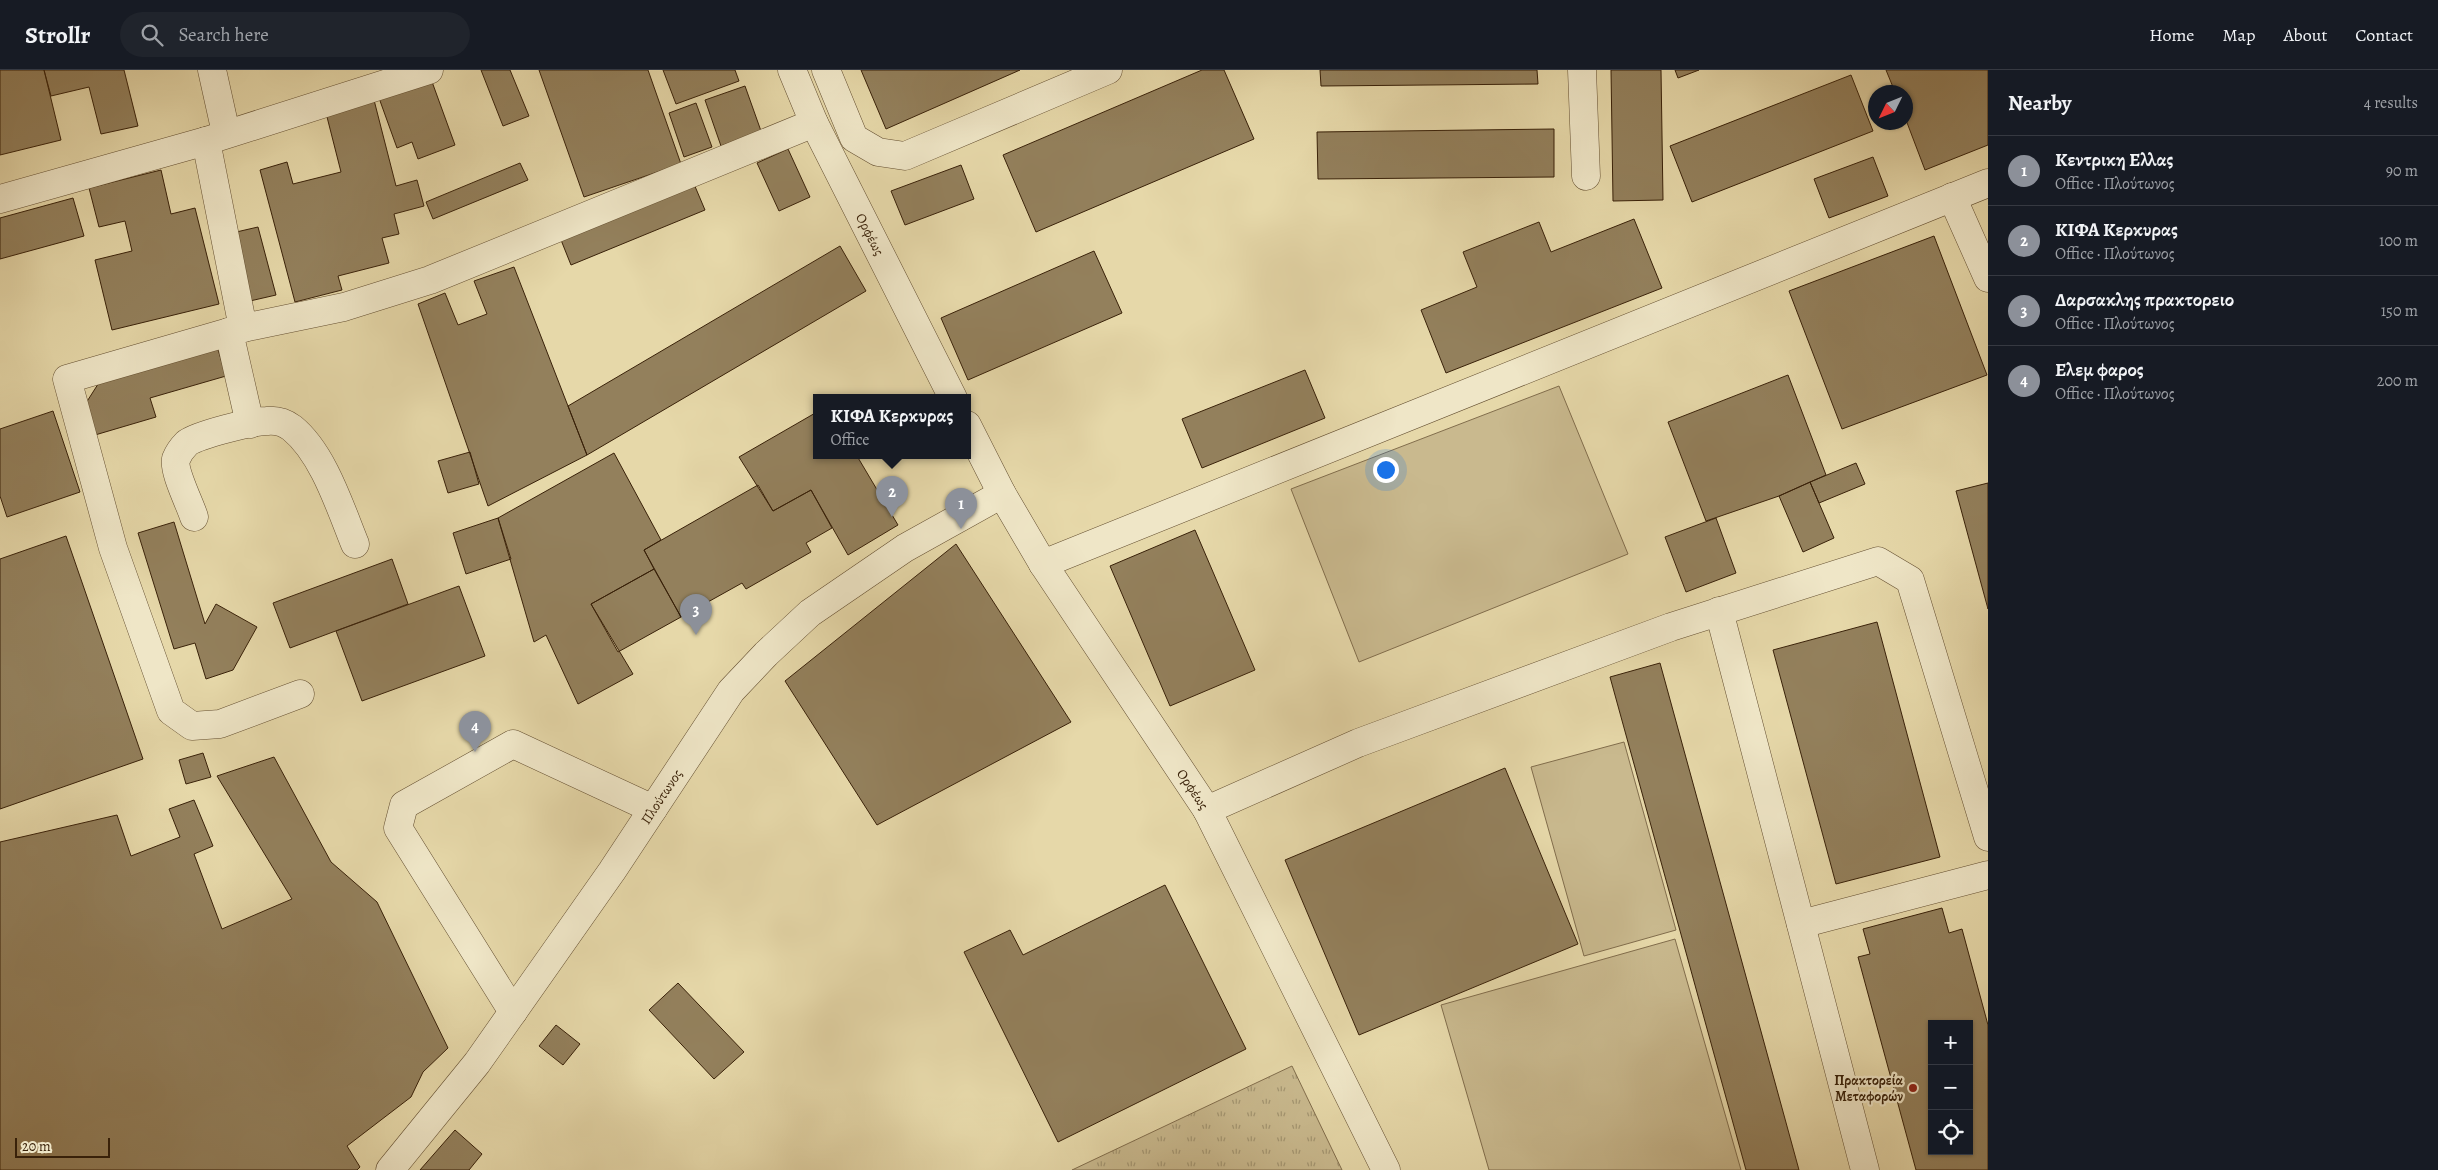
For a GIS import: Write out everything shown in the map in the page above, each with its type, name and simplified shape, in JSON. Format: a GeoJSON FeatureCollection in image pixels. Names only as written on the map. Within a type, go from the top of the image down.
{"type":"FeatureCollection","features":[{"type":"Feature","properties":{"kind":"street"},"geometry":{"type":"LineString","coordinates":[[212,70],[216,137],[236,330],[250,424]]}},
{"type":"Feature","properties":{"kind":"street"},"geometry":{"type":"LineString","coordinates":[[0,200],[216,137],[429,70]]}},
{"type":"Feature","properties":{"kind":"street","name":"Ορφέως"},"geometry":{"type":"LineString","coordinates":[[792,70],[814,123],[951,394]]}},
{"type":"Feature","properties":{"kind":"street"},"geometry":{"type":"LineString","coordinates":[[826,70],[854,138],[878,152],[905,156],[1108,70]]}},
{"type":"Feature","properties":{"kind":"street"},"geometry":{"type":"LineString","coordinates":[[1582,70],[1586,176]]}},
{"type":"Feature","properties":{"kind":"street"},"geometry":{"type":"LineString","coordinates":[[300,694],[220,724],[192,726],[171,711],[113,548],[66,379],[236,330],[344,307],[430,280],[814,123]]}},
{"type":"Feature","properties":{"kind":"street"},"geometry":{"type":"LineString","coordinates":[[1043,564],[1988,183]]}},
{"type":"Feature","properties":{"kind":"street"},"geometry":{"type":"LineString","coordinates":[[1952,198],[1988,278]]}},
{"type":"Feature","properties":{"kind":"street"},"geometry":{"type":"LineString","coordinates":[[194,517],[177,469],[176,460],[182,449],[199,436],[265,421],[280,421],[292,428],[306,444],[324,471],[355,544]]}},
{"type":"Feature","properties":{"kind":"street","name":"Ορφέως"},"geometry":{"type":"LineString","coordinates":[[971,433],[1002,494],[1043,564],[1207,810],[1386,1170]]}},
{"type":"Feature","properties":{"kind":"street","name":"Πλούτωνος"},"geometry":{"type":"LineString","coordinates":[[390,1170],[477,1063],[612,871],[731,691],[766,654],[810,613],[905,548],[1002,494]]}},
{"type":"Feature","properties":{"kind":"street"},"geometry":{"type":"LineString","coordinates":[[1207,810],[1358,743],[1671,627],[1878,561],[1910,580],[1988,837]]}},
{"type":"Feature","properties":{"kind":"street"},"geometry":{"type":"LineString","coordinates":[[1719,611],[1866,1170]]}},
{"type":"Feature","properties":{"kind":"street"},"geometry":{"type":"LineString","coordinates":[[513,1012],[398,828],[404,805],[513,744],[653,809]]}},
{"type":"Feature","properties":{"kind":"street"},"geometry":{"type":"LineString","coordinates":[[1801,924],[1988,875]]}},
{"type":"Feature","properties":{"kind":"green space"},"geometry":{"type":"Polygon","coordinates":[[[1559,386],[1628,554],[1359,662],[1291,489],[1559,386]]]}},
{"type":"Feature","properties":{"kind":"green space"},"geometry":{"type":"Polygon","coordinates":[[[1624,742],[1676,930],[1584,956],[1531,767],[1624,742]]]}},
{"type":"Feature","properties":{"kind":"green space"},"geometry":{"type":"Polygon","coordinates":[[[1675,939],[1741,1170],[1489,1170],[1441,1005],[1675,939]]]}},
{"type":"Feature","properties":{"kind":"green space"},"geometry":{"type":"Polygon","coordinates":[[[1292,1066],[1342,1170],[1072,1170],[1292,1066]]]}},
{"type":"Feature","properties":{"kind":"building"},"geometry":{"type":"Polygon","coordinates":[[[0,70],[44,70],[61,140],[0,155],[0,70]]]}},
{"type":"Feature","properties":{"kind":"building"},"geometry":{"type":"Polygon","coordinates":[[[44,70],[124,70],[138,126],[101,134],[89,87],[51,96],[44,70]]]}},
{"type":"Feature","properties":{"kind":"building"},"geometry":{"type":"Polygon","coordinates":[[[481,70],[510,70],[529,116],[503,126],[481,70]]]}},
{"type":"Feature","properties":{"kind":"building"},"geometry":{"type":"Polygon","coordinates":[[[539,70],[648,70],[681,164],[584,197],[539,70]]]}},
{"type":"Feature","properties":{"kind":"building"},"geometry":{"type":"Polygon","coordinates":[[[663,70],[735,70],[739,81],[676,104],[663,70]]]}},
{"type":"Feature","properties":{"kind":"building"},"geometry":{"type":"Polygon","coordinates":[[[861,70],[1020,70],[886,129],[861,70]]]}},
{"type":"Feature","properties":{"kind":"building"},"geometry":{"type":"Polygon","coordinates":[[[1202,70],[1224,70],[1254,139],[1036,232],[1003,155],[1202,70]]]}},
{"type":"Feature","properties":{"kind":"building"},"geometry":{"type":"Polygon","coordinates":[[[1320,70],[1537,70],[1538,84],[1321,86],[1320,70]]]}},
{"type":"Feature","properties":{"kind":"building"},"geometry":{"type":"Polygon","coordinates":[[[1611,70],[1661,70],[1663,200],[1613,201],[1611,70]]]}},
{"type":"Feature","properties":{"kind":"building"},"geometry":{"type":"Polygon","coordinates":[[[1675,70],[1699,70],[1678,78],[1675,70]]]}},
{"type":"Feature","properties":{"kind":"building"},"geometry":{"type":"Polygon","coordinates":[[[1886,70],[1988,70],[1988,145],[1925,170],[1910,130],[1913,130],[1913,85],[1892,85],[1886,70]]]}},
{"type":"Feature","properties":{"kind":"building"},"geometry":{"type":"Polygon","coordinates":[[[1851,75],[1868,118],[1868,130],[1873,131],[1692,202],[1670,146],[1851,75]]]}},
{"type":"Feature","properties":{"kind":"building"},"geometry":{"type":"Polygon","coordinates":[[[431,79],[455,145],[418,159],[412,142],[397,148],[379,98],[431,79]]]}},
{"type":"Feature","properties":{"kind":"building"},"geometry":{"type":"Polygon","coordinates":[[[745,86],[761,131],[721,146],[705,100],[745,86]]]}},
{"type":"Feature","properties":{"kind":"building"},"geometry":{"type":"Polygon","coordinates":[[[374,100],[396,186],[417,180],[424,206],[394,214],[399,234],[382,238],[389,263],[338,276],[342,290],[295,302],[260,170],[287,162],[293,184],[341,172],[326,113],[374,100]]]}},
{"type":"Feature","properties":{"kind":"building"},"geometry":{"type":"Polygon","coordinates":[[[696,103],[712,147],[684,157],[669,113],[696,103]]]}},
{"type":"Feature","properties":{"kind":"building"},"geometry":{"type":"Polygon","coordinates":[[[1554,129],[1554,177],[1318,179],[1317,132],[1554,129]]]}},
{"type":"Feature","properties":{"kind":"building"},"geometry":{"type":"Polygon","coordinates":[[[788,149],[810,197],[779,211],[757,163],[788,149]]]}},
{"type":"Feature","properties":{"kind":"building"},"geometry":{"type":"Polygon","coordinates":[[[1873,157],[1888,196],[1829,218],[1814,179],[1873,157]]]}},
{"type":"Feature","properties":{"kind":"building"},"geometry":{"type":"Polygon","coordinates":[[[520,163],[528,180],[433,219],[426,202],[520,163]]]}},
{"type":"Feature","properties":{"kind":"building"},"geometry":{"type":"Polygon","coordinates":[[[961,165],[974,199],[905,225],[891,191],[961,165]]]}},
{"type":"Feature","properties":{"kind":"building"},"geometry":{"type":"Polygon","coordinates":[[[161,170],[171,214],[195,208],[219,304],[112,330],[95,260],[132,251],[125,221],[99,227],[89,188],[161,170]]]}},
{"type":"Feature","properties":{"kind":"building"},"geometry":{"type":"Polygon","coordinates":[[[694,184],[705,210],[571,265],[561,240],[694,184]]]}},
{"type":"Feature","properties":{"kind":"building"},"geometry":{"type":"Polygon","coordinates":[[[73,198],[84,236],[0,259],[0,218],[73,198]]]}},
{"type":"Feature","properties":{"kind":"building"},"geometry":{"type":"Polygon","coordinates":[[[1634,219],[1662,288],[1446,373],[1421,310],[1477,287],[1463,252],[1539,222],[1551,252],[1634,219]]]}},
{"type":"Feature","properties":{"kind":"building"},"geometry":{"type":"Polygon","coordinates":[[[258,227],[276,295],[250,301],[232,233],[258,227]]]}},
{"type":"Feature","properties":{"kind":"building"},"geometry":{"type":"Polygon","coordinates":[[[1934,236],[1987,375],[1842,429],[1789,291],[1934,236]]]}},
{"type":"Feature","properties":{"kind":"building"},"geometry":{"type":"Polygon","coordinates":[[[840,246],[866,291],[587,455],[568,406],[840,246]]]}},
{"type":"Feature","properties":{"kind":"building"},"geometry":{"type":"Polygon","coordinates":[[[1094,251],[1122,313],[968,380],[941,318],[1094,251]]]}},
{"type":"Feature","properties":{"kind":"building"},"geometry":{"type":"Polygon","coordinates":[[[514,267],[587,455],[488,506],[418,304],[445,293],[458,325],[487,314],[474,281],[514,267]]]}},
{"type":"Feature","properties":{"kind":"building"},"geometry":{"type":"Polygon","coordinates":[[[217,346],[226,376],[150,398],[156,417],[95,435],[86,403],[100,381],[217,346]]]}},
{"type":"Feature","properties":{"kind":"building"},"geometry":{"type":"Polygon","coordinates":[[[1305,370],[1325,418],[1202,468],[1182,419],[1305,370]]]}},
{"type":"Feature","properties":{"kind":"building"},"geometry":{"type":"Polygon","coordinates":[[[1788,375],[1826,475],[1779,496],[1706,521],[1668,422],[1788,375]]]}},
{"type":"Feature","properties":{"kind":"building"},"geometry":{"type":"Polygon","coordinates":[[[53,411],[80,492],[7,517],[0,496],[0,429],[53,411]]]}},
{"type":"Feature","properties":{"kind":"building"},"geometry":{"type":"Polygon","coordinates":[[[813,414],[813,459],[859,459],[898,525],[848,555],[811,490],[773,511],[739,457],[813,414]]]}},
{"type":"Feature","properties":{"kind":"building"},"geometry":{"type":"Polygon","coordinates":[[[470,452],[479,484],[448,493],[438,461],[470,452]]]}},
{"type":"Feature","properties":{"kind":"building"},"geometry":{"type":"Polygon","coordinates":[[[614,453],[661,540],[644,550],[654,569],[591,604],[633,674],[578,704],[546,635],[534,642],[498,518],[614,453]]]}},
{"type":"Feature","properties":{"kind":"building"},"geometry":{"type":"Polygon","coordinates":[[[1856,463],[1865,484],[1819,503],[1810,482],[1856,463]]]}},
{"type":"Feature","properties":{"kind":"building"},"geometry":{"type":"Polygon","coordinates":[[[1810,482],[1834,538],[1803,552],[1779,496],[1810,482]]]}},
{"type":"Feature","properties":{"kind":"building"},"geometry":{"type":"Polygon","coordinates":[[[1988,483],[1988,609],[1956,491],[1988,483]]]}},
{"type":"Feature","properties":{"kind":"building"},"geometry":{"type":"Polygon","coordinates":[[[758,485],[773,511],[811,490],[832,528],[806,543],[811,552],[746,589],[742,583],[681,617],[644,550],[758,485]]]}},
{"type":"Feature","properties":{"kind":"building"},"geometry":{"type":"Polygon","coordinates":[[[498,518],[511,559],[466,574],[453,533],[498,518]]]}},
{"type":"Feature","properties":{"kind":"building"},"geometry":{"type":"Polygon","coordinates":[[[1716,518],[1736,573],[1686,592],[1665,537],[1716,518]]]}},
{"type":"Feature","properties":{"kind":"building"},"geometry":{"type":"Polygon","coordinates":[[[174,522],[205,624],[216,604],[257,627],[233,670],[206,679],[195,643],[174,649],[138,533],[174,522]]]}},
{"type":"Feature","properties":{"kind":"building"},"geometry":{"type":"Polygon","coordinates":[[[1195,530],[1255,670],[1170,706],[1110,566],[1195,530]]]}},
{"type":"Feature","properties":{"kind":"building"},"geometry":{"type":"Polygon","coordinates":[[[66,536],[143,759],[0,809],[0,559],[66,536]]]}},
{"type":"Feature","properties":{"kind":"building"},"geometry":{"type":"Polygon","coordinates":[[[956,544],[1071,722],[877,825],[785,681],[956,544]]]}},
{"type":"Feature","properties":{"kind":"building"},"geometry":{"type":"Polygon","coordinates":[[[392,559],[408,604],[290,648],[273,603],[392,559]]]}},
{"type":"Feature","properties":{"kind":"building"},"geometry":{"type":"Polygon","coordinates":[[[654,569],[681,617],[618,652],[591,604],[654,569]]]}},
{"type":"Feature","properties":{"kind":"building"},"geometry":{"type":"Polygon","coordinates":[[[459,586],[485,656],[362,701],[336,631],[459,586]]]}},
{"type":"Feature","properties":{"kind":"building"},"geometry":{"type":"Polygon","coordinates":[[[1877,622],[1940,857],[1836,884],[1773,650],[1877,622]]]}},
{"type":"Feature","properties":{"kind":"building"},"geometry":{"type":"Polygon","coordinates":[[[1660,663],[1799,1170],[1746,1170],[1610,677],[1660,663]]]}},
{"type":"Feature","properties":{"kind":"building"},"geometry":{"type":"Polygon","coordinates":[[[203,753],[211,777],[186,784],[179,760],[203,753]]]}},
{"type":"Feature","properties":{"kind":"building"},"geometry":{"type":"Polygon","coordinates":[[[274,757],[331,862],[377,902],[448,1048],[423,1072],[411,1097],[347,1146],[360,1167],[357,1170],[0,1170],[0,842],[117,815],[131,856],[180,837],[169,809],[194,800],[213,846],[194,854],[222,929],[292,899],[217,776],[274,757]]]}},
{"type":"Feature","properties":{"kind":"building"},"geometry":{"type":"Polygon","coordinates":[[[1505,768],[1578,944],[1359,1035],[1285,860],[1505,768]]]}},
{"type":"Feature","properties":{"kind":"building"},"geometry":{"type":"Polygon","coordinates":[[[1165,885],[1246,1049],[1058,1142],[964,952],[1010,930],[1023,955],[1165,885]]]}},
{"type":"Feature","properties":{"kind":"building","name":"Πρακτορεία Μεταφορών"},"geometry":{"type":"Polygon","coordinates":[[[1942,908],[1949,933],[1962,929],[1988,1025],[1988,1170],[1916,1170],[1858,957],[1870,954],[1863,929],[1942,908]]]}},
{"type":"Feature","properties":{"kind":"building"},"geometry":{"type":"Polygon","coordinates":[[[678,983],[744,1052],[714,1079],[649,1010],[678,983]]]}},
{"type":"Feature","properties":{"kind":"building"},"geometry":{"type":"Polygon","coordinates":[[[556,1025],[580,1044],[563,1065],[539,1046],[556,1025]]]}},
{"type":"Feature","properties":{"kind":"building"},"geometry":{"type":"Polygon","coordinates":[[[455,1130],[482,1154],[469,1170],[420,1170],[455,1130]]]}},
{"type":"Feature","properties":{"kind":"place","name":"ΚΙΦΑ Κερκυρας"},"geometry":{"type":"Point","coordinates":[892,517]}},
{"type":"Feature","properties":{"kind":"place","name":"Κεντρικη Ελλας"},"geometry":{"type":"Point","coordinates":[961,529]}},
{"type":"Feature","properties":{"kind":"place","name":"Δαρσακλης πρακτορειο"},"geometry":{"type":"Point","coordinates":[696,635]}},
{"type":"Feature","properties":{"kind":"place","name":"Ελεμ φαρος"},"geometry":{"type":"Point","coordinates":[475,752]}},
{"type":"Feature","properties":{"kind":"place","name":"Πρακτορεία Μεταφορών"},"geometry":{"type":"Point","coordinates":[1913,1088]}}]}
